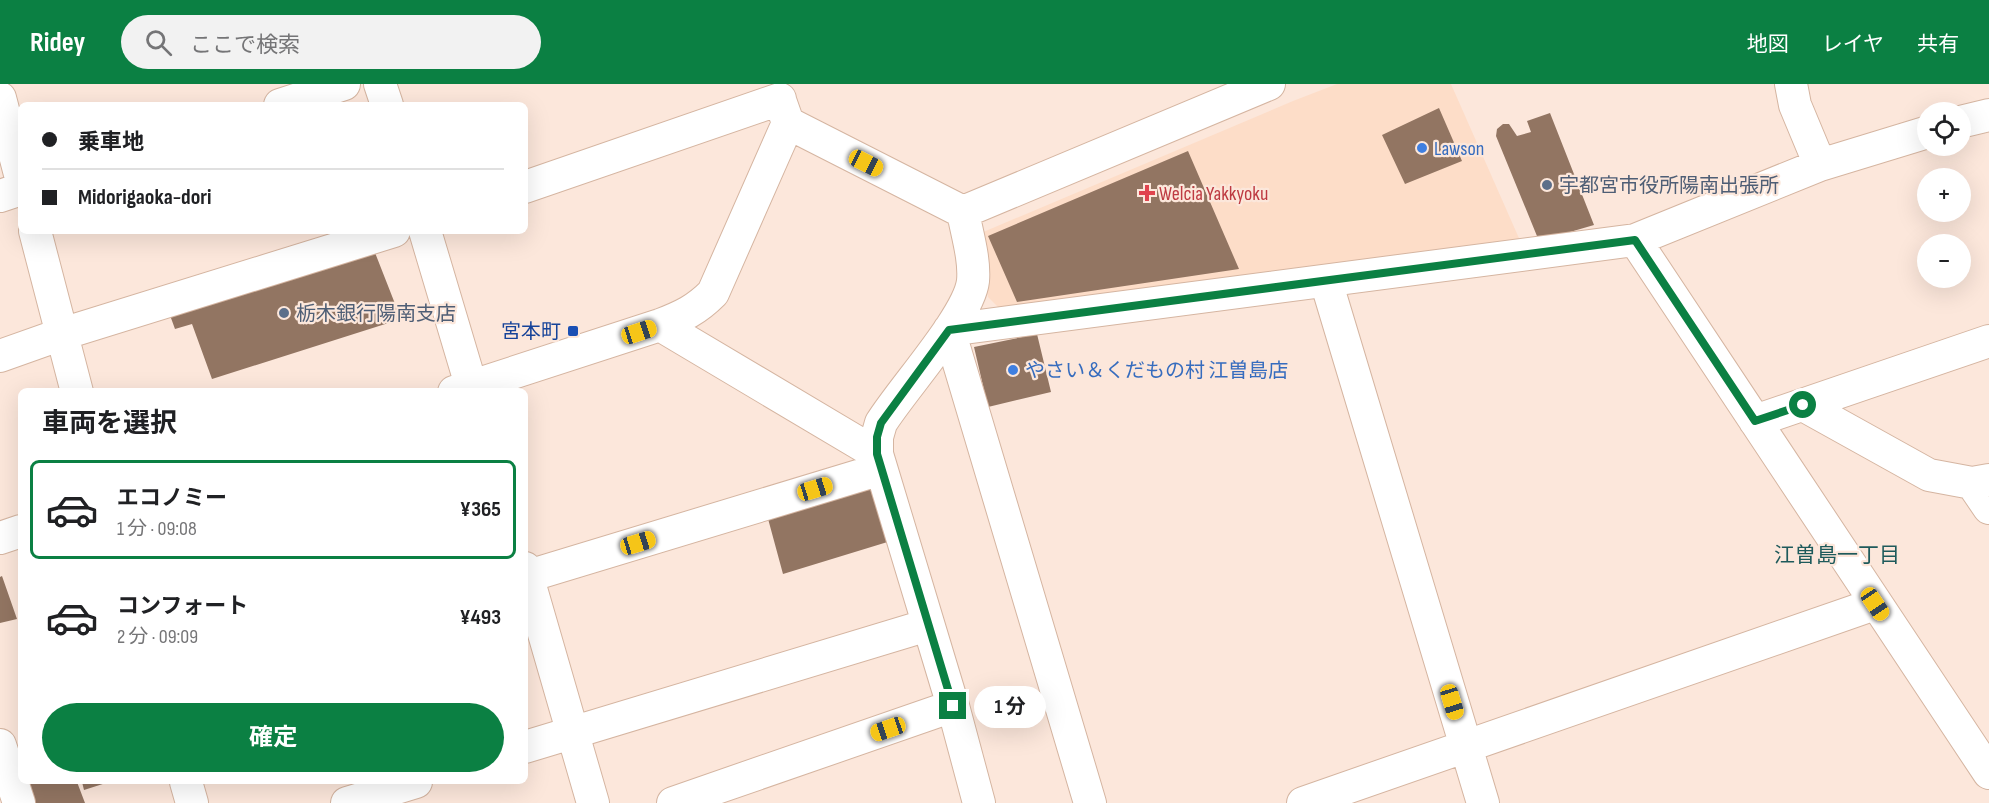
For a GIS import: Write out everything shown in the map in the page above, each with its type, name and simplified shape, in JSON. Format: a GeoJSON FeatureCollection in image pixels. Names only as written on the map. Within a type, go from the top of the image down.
{"type":"FeatureCollection","features":[{"type":"Feature","properties":{"kind":"street"},"geometry":{"type":"LineString","coordinates":[[289,102],[344,84]]}},
{"type":"Feature","properties":{"kind":"street"},"geometry":{"type":"LineString","coordinates":[[380,84],[386,102]]}},
{"type":"Feature","properties":{"kind":"street"},"geometry":{"type":"LineString","coordinates":[[963,212],[1269,84]]}},
{"type":"Feature","properties":{"kind":"street"},"geometry":{"type":"LineString","coordinates":[[1791,84],[1795,105],[1820,165]]}},
{"type":"Feature","properties":{"kind":"street"},"geometry":{"type":"LineString","coordinates":[[0,98],[18,167]]}},
{"type":"Feature","properties":{"kind":"street"},"geometry":{"type":"LineString","coordinates":[[528,186],[781,102],[963,212]]}},
{"type":"Feature","properties":{"kind":"street"},"geometry":{"type":"LineString","coordinates":[[472,388],[660,325],[699,307],[713,293],[781,102]]}},
{"type":"Feature","properties":{"kind":"street"},"geometry":{"type":"LineString","coordinates":[[1971,119],[1989,115]]}},
{"type":"Feature","properties":{"kind":"street"},"geometry":{"type":"LineString","coordinates":[[949,330],[1635,240],[1820,165],[1917,135]]}},
{"type":"Feature","properties":{"kind":"street"},"geometry":{"type":"LineString","coordinates":[[0,196],[18,190]]}},
{"type":"Feature","properties":{"kind":"street"},"geometry":{"type":"LineString","coordinates":[[963,212],[973,279],[971,292],[949,330],[881,423],[877,437],[879,461],[980,803]]}},
{"type":"Feature","properties":{"kind":"street"},"geometry":{"type":"LineString","coordinates":[[36,234],[76,388]]}},
{"type":"Feature","properties":{"kind":"street"},"geometry":{"type":"LineString","coordinates":[[0,356],[62,334],[384,234]]}},
{"type":"Feature","properties":{"kind":"street"},"geometry":{"type":"LineString","coordinates":[[426,234],[465,388]]}},
{"type":"Feature","properties":{"kind":"street"},"geometry":{"type":"LineString","coordinates":[[1635,240],[1989,773]]}},
{"type":"Feature","properties":{"kind":"street"},"geometry":{"type":"LineString","coordinates":[[1326,281],[1483,803]]}},
{"type":"Feature","properties":{"kind":"street"},"geometry":{"type":"LineString","coordinates":[[660,325],[879,461]]}},
{"type":"Feature","properties":{"kind":"street"},"geometry":{"type":"LineString","coordinates":[[949,330],[1090,803]]}},
{"type":"Feature","properties":{"kind":"street"},"geometry":{"type":"LineString","coordinates":[[1755,421],[1989,341]]}},
{"type":"Feature","properties":{"kind":"street"},"geometry":{"type":"LineString","coordinates":[[1803,405],[1929,475],[1983,490]]}},
{"type":"Feature","properties":{"kind":"street"},"geometry":{"type":"LineString","coordinates":[[528,573],[879,461]]}},
{"type":"Feature","properties":{"kind":"street"},"geometry":{"type":"LineString","coordinates":[[0,538],[18,532]]}},
{"type":"Feature","properties":{"kind":"street"},"geometry":{"type":"LineString","coordinates":[[528,581],[593,803]]}},
{"type":"Feature","properties":{"kind":"street"},"geometry":{"type":"LineString","coordinates":[[1303,803],[1875,604]]}},
{"type":"Feature","properties":{"kind":"street"},"geometry":{"type":"LineString","coordinates":[[528,746],[928,624]]}},
{"type":"Feature","properties":{"kind":"street"},"geometry":{"type":"LineString","coordinates":[[673,803],[953,706]]}},
{"type":"Feature","properties":{"kind":"street"},"geometry":{"type":"LineString","coordinates":[[0,745],[19,803]]}},
{"type":"Feature","properties":{"kind":"street"},"geometry":{"type":"LineString","coordinates":[[187,784],[192,803]]}},
{"type":"Feature","properties":{"kind":"street"},"geometry":{"type":"LineString","coordinates":[[347,803],[409,784]]}},
{"type":"Feature","properties":{"kind":"shaded area"},"geometry":{"type":"Polygon","coordinates":[[[1337,84],[1451,84],[1522,245],[1005,314],[988,297],[981,233],[1337,84]]]}},
{"type":"Feature","properties":{"kind":"building","name":"Lawson"},"geometry":{"type":"Polygon","coordinates":[[[1439,108],[1462,161],[1405,184],[1382,135],[1439,108]]]}},
{"type":"Feature","properties":{"kind":"building","name":"宇都宮市役所陽南出張所"},"geometry":{"type":"Polygon","coordinates":[[[1550,113],[1594,225],[1539,241],[1496,136],[1497,129],[1503,124],[1509,124],[1517,136],[1531,132],[1527,121],[1550,113]]]}},
{"type":"Feature","properties":{"kind":"building","name":"Welcia Yakkyoku"},"geometry":{"type":"Polygon","coordinates":[[[1188,151],[1239,269],[1017,302],[988,236],[1188,151]]]}},
{"type":"Feature","properties":{"kind":"building","name":"栃木銀行陽南支店"},"geometry":{"type":"Polygon","coordinates":[[[372,245],[401,319],[212,379],[192,324],[175,329],[167,307],[372,245]]]}},
{"type":"Feature","properties":{"kind":"building","name":"やさい＆くだもの村 江曽島店"},"geometry":{"type":"Polygon","coordinates":[[[1037,334],[1051,392],[988,407],[974,347],[1037,334]]]}},
{"type":"Feature","properties":{"kind":"building"},"geometry":{"type":"Polygon","coordinates":[[[877,475],[894,540],[783,574],[767,515],[877,475]]]}},
{"type":"Feature","properties":{"kind":"building"},"geometry":{"type":"Polygon","coordinates":[[[2,576],[17,619],[0,623],[0,577],[2,576]]]}},
{"type":"Feature","properties":{"kind":"building"},"geometry":{"type":"Polygon","coordinates":[[[78,784],[85,803],[25,803],[19,785],[78,784]]]}},
{"type":"Feature","properties":{"kind":"building"},"geometry":{"type":"Polygon","coordinates":[[[82,784],[103,784],[84,790],[82,784]]]}},
{"type":"Feature","properties":{"kind":"place","name":"Lawson"},"geometry":{"type":"Point","coordinates":[1422,148]}},
{"type":"Feature","properties":{"kind":"place","name":"宇都宮市役所陽南出張所"},"geometry":{"type":"Point","coordinates":[1547,185]}},
{"type":"Feature","properties":{"kind":"place","name":"Welcia Yakkyoku"},"geometry":{"type":"Point","coordinates":[1147,193]}},
{"type":"Feature","properties":{"kind":"place","name":"栃木銀行陽南支店"},"geometry":{"type":"Point","coordinates":[284,313]}},
{"type":"Feature","properties":{"kind":"place","name":"宮本町"},"geometry":{"type":"Point","coordinates":[573,331]}},
{"type":"Feature","properties":{"kind":"place","name":"やさい＆くだもの村 江曽島店"},"geometry":{"type":"Point","coordinates":[1013,370]}},
{"type":"Feature","properties":{"kind":"district","name":"江曽島一丁目"},"geometry":{"type":"Point","coordinates":[1837,555]}},
{"type":"Feature","properties":{"kind":"route"},"geometry":{"type":"LineString","coordinates":[[953,706],[877,454],[877,437],[881,423],[949,330],[1635,240],[1755,421],[1803,405]]}}]}
